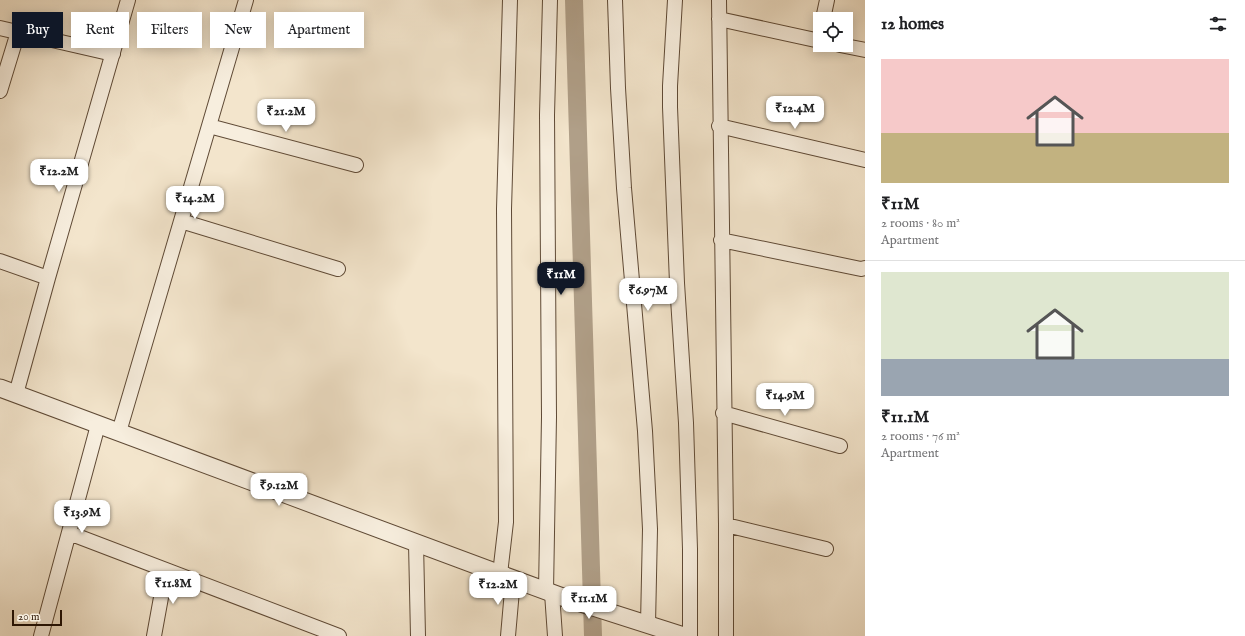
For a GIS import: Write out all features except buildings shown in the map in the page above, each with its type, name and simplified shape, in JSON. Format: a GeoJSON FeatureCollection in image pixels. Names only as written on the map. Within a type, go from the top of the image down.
{"type":"FeatureCollection","features":[{"type":"Feature","properties":{"kind":"street"},"geometry":{"type":"LineString","coordinates":[[119,432],[246,0]]}},
{"type":"Feature","properties":{"kind":"street"},"geometry":{"type":"LineString","coordinates":[[508,636],[506,576],[504,209],[510,0]]}},
{"type":"Feature","properties":{"kind":"street"},"geometry":{"type":"LineString","coordinates":[[550,0],[547,115],[549,592],[555,636]]}},
{"type":"Feature","properties":{"kind":"street"},"geometry":{"type":"LineString","coordinates":[[615,0],[624,188],[645,431],[650,529],[646,628]]}},
{"type":"Feature","properties":{"kind":"street"},"geometry":{"type":"LineString","coordinates":[[0,388],[568,599],[619,615],[646,628],[684,636],[690,549],[686,431],[677,283],[670,107],[675,0]]}},
{"type":"Feature","properties":{"kind":"street"},"geometry":{"type":"LineString","coordinates":[[719,0],[723,413],[726,525],[726,636]]}},
{"type":"Feature","properties":{"kind":"street"},"geometry":{"type":"LineString","coordinates":[[824,12],[827,0]]}},
{"type":"Feature","properties":{"kind":"street"},"geometry":{"type":"LineString","coordinates":[[16,394],[113,54],[124,1]]}},
{"type":"Feature","properties":{"kind":"street"},"geometry":{"type":"LineString","coordinates":[[719,19],[813,37]]}},
{"type":"Feature","properties":{"kind":"street"},"geometry":{"type":"LineString","coordinates":[[0,28],[12,31]]}},
{"type":"Feature","properties":{"kind":"street"},"geometry":{"type":"LineString","coordinates":[[63,42],[113,54]]}},
{"type":"Feature","properties":{"kind":"street"},"geometry":{"type":"LineString","coordinates":[[0,91],[13,48]]}},
{"type":"Feature","properties":{"kind":"street"},"geometry":{"type":"LineString","coordinates":[[853,48],[865,50]]}},
{"type":"Feature","properties":{"kind":"street"},"geometry":{"type":"LineString","coordinates":[[209,126],[356,165]]}},
{"type":"Feature","properties":{"kind":"street"},"geometry":{"type":"LineString","coordinates":[[720,126],[865,160]]}},
{"type":"Feature","properties":{"kind":"street"},"geometry":{"type":"LineString","coordinates":[[181,221],[338,269]]}},
{"type":"Feature","properties":{"kind":"street"},"geometry":{"type":"LineString","coordinates":[[721,240],[861,269],[865,268]]}},
{"type":"Feature","properties":{"kind":"street"},"geometry":{"type":"LineString","coordinates":[[0,261],[48,278]]}},
{"type":"Feature","properties":{"kind":"street"},"geometry":{"type":"LineString","coordinates":[[723,413],[840,446]]}},
{"type":"Feature","properties":{"kind":"street"},"geometry":{"type":"LineString","coordinates":[[41,636],[98,425]]}},
{"type":"Feature","properties":{"kind":"street"},"geometry":{"type":"LineString","coordinates":[[726,525],[826,549]]}},
{"type":"Feature","properties":{"kind":"street"},"geometry":{"type":"LineString","coordinates":[[69,533],[166,570],[305,630],[340,636]]}},
{"type":"Feature","properties":{"kind":"street"},"geometry":{"type":"LineString","coordinates":[[416,543],[418,636]]}},
{"type":"Feature","properties":{"kind":"street"},"geometry":{"type":"LineString","coordinates":[[154,636],[166,570]]}},
{"type":"Feature","properties":{"kind":"waterway"},"geometry":{"type":"LineString","coordinates":[[574,0],[593,636]]}}]}
